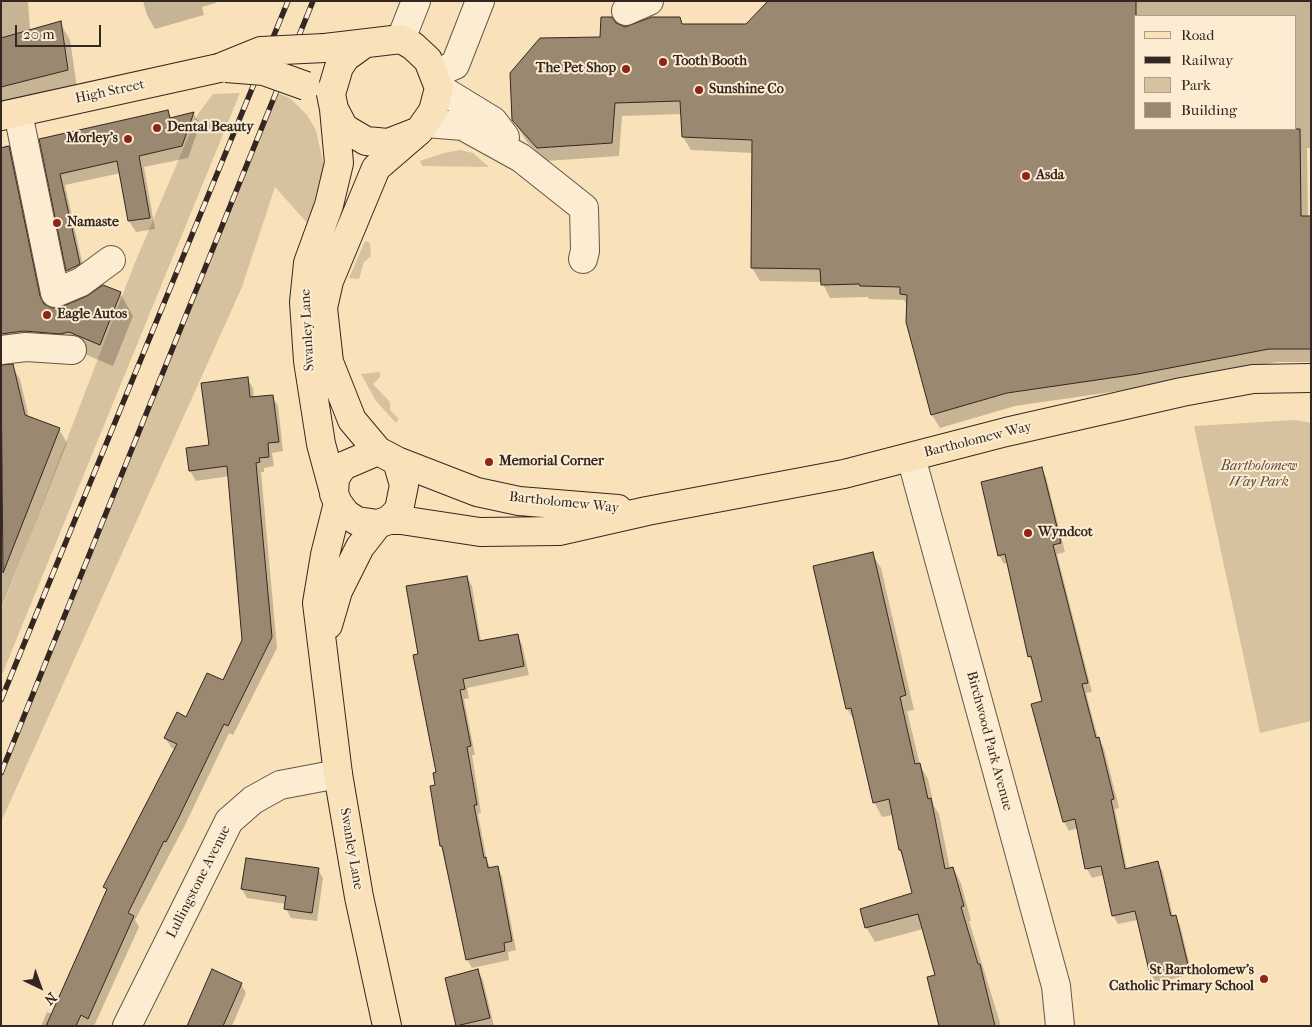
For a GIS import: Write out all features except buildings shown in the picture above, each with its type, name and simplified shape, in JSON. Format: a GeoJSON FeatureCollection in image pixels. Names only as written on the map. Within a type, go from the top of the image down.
{"type":"FeatureCollection","features":[{"type":"Feature","properties":{"kind":"main road","name":"High Street"},"geometry":{"type":"LineString","coordinates":[[10,115],[219,68],[261,51],[326,48],[401,39]]}},
{"type":"Feature","properties":{"kind":"main road"},"geometry":{"type":"LineString","coordinates":[[364,44],[346,57],[339,67],[333,101],[344,128],[366,141],[388,143],[422,127],[434,111],[437,81],[428,60],[401,39]]}},
{"type":"Feature","properties":{"kind":"main road","name":"High Street"},"geometry":{"type":"LineString","coordinates":[[219,68],[264,71],[306,86],[333,101]]}},
{"type":"Feature","properties":{"kind":"main road","name":"Swanley Lane"},"geometry":{"type":"LineString","coordinates":[[333,101],[339,163],[329,204],[308,262],[304,302],[308,361],[320,444],[336,498],[317,603],[338,774],[359,897],[387,1026]]}},
{"type":"Feature","properties":{"kind":"main road","name":"Swanley Lane"},"geometry":{"type":"LineString","coordinates":[[388,456],[352,420],[329,362],[323,308],[329,281],[376,168],[422,127]]}},
{"type":"Feature","properties":{"kind":"main road","name":"Bartholomew Way"},"geometry":{"type":"LineString","coordinates":[[336,498],[346,514],[357,521],[480,532],[559,531],[647,511],[844,474],[1006,432],[1182,392],[1253,379],[1311,378]]}},
{"type":"Feature","properties":{"kind":"main road"},"geometry":{"type":"LineString","coordinates":[[336,498],[335,478],[339,469],[351,461],[388,456],[404,485],[398,510],[384,522]]}},
{"type":"Feature","properties":{"kind":"main road","name":"Bartholomew Way"},"geometry":{"type":"LineString","coordinates":[[388,456],[477,492],[519,501],[647,511]]}},
{"type":"Feature","properties":{"kind":"main road","name":"Swanley Lane"},"geometry":{"type":"LineString","coordinates":[[324,671],[329,618],[338,591],[360,547],[384,522]]}},
{"type":"Feature","properties":{"kind":"street"},"geometry":{"type":"LineString","coordinates":[[401,39],[416,1]]}},
{"type":"Feature","properties":{"kind":"street"},"geometry":{"type":"LineString","coordinates":[[480,1],[455,65],[437,81],[493,121],[520,158]]}},
{"type":"Feature","properties":{"kind":"street"},"geometry":{"type":"LineString","coordinates":[[10,115],[55,293],[81,282],[111,260]]}},
{"type":"Feature","properties":{"kind":"street"},"geometry":{"type":"LineString","coordinates":[[422,127],[463,126],[520,158],[584,208],[585,252],[583,259]]}},
{"type":"Feature","properties":{"kind":"street"},"geometry":{"type":"LineString","coordinates":[[1,350],[26,347],[72,350]]}},
{"type":"Feature","properties":{"kind":"street","name":"Birchwood Park Avenue"},"geometry":{"type":"LineString","coordinates":[[911,457],[1056,986],[1060,1026]]}},
{"type":"Feature","properties":{"kind":"street","name":"Lullingstone Avenue"},"geometry":{"type":"LineString","coordinates":[[127,1026],[229,821],[254,800],[280,785],[338,774]]}},
{"type":"Feature","properties":{"kind":"green space"},"geometry":{"type":"Polygon","coordinates":[[[240,93],[1,677],[1,611],[134,265],[198,114],[213,94],[240,93]]]}},
{"type":"Feature","properties":{"kind":"green space"},"geometry":{"type":"Polygon","coordinates":[[[277,93],[290,98],[307,115],[316,130],[324,166],[308,224],[275,187],[242,287],[1,822],[1,777],[277,93]]]}},
{"type":"Feature","properties":{"kind":"green space"},"geometry":{"type":"Polygon","coordinates":[[[460,150],[473,153],[489,167],[422,166],[420,161],[444,153],[460,150]]]}},
{"type":"Feature","properties":{"kind":"green space"},"geometry":{"type":"Polygon","coordinates":[[[365,241],[370,243],[371,256],[364,262],[359,279],[349,278],[365,241]]]}},
{"type":"Feature","properties":{"kind":"green space"},"geometry":{"type":"Polygon","coordinates":[[[380,372],[380,377],[373,384],[390,402],[390,410],[399,419],[396,423],[376,401],[361,374],[380,372]]]}},
{"type":"Feature","properties":{"kind":"green space","name":"Bartholomew Way Park"},"geometry":{"type":"Polygon","coordinates":[[[1296,420],[1311,423],[1311,721],[1260,733],[1194,426],[1296,420]]]}},
{"type":"Feature","properties":{"kind":"railway"},"geometry":{"type":"LineString","coordinates":[[1,700],[288,1]]}},
{"type":"Feature","properties":{"kind":"railway"},"geometry":{"type":"LineString","coordinates":[[1,773],[313,1]]}},
{"type":"Feature","properties":{"kind":"place","name":"Tooth Booth"},"geometry":{"type":"Point","coordinates":[663,62]}},
{"type":"Feature","properties":{"kind":"place","name":"The Pet Shop"},"geometry":{"type":"Point","coordinates":[626,69]}},
{"type":"Feature","properties":{"kind":"place","name":"Sunshine Co"},"geometry":{"type":"Point","coordinates":[699,90]}},
{"type":"Feature","properties":{"kind":"place","name":"Dental Beauty"},"geometry":{"type":"Point","coordinates":[157,128]}},
{"type":"Feature","properties":{"kind":"place","name":"Morley's"},"geometry":{"type":"Point","coordinates":[128,139]}},
{"type":"Feature","properties":{"kind":"place","name":"Asda"},"geometry":{"type":"Point","coordinates":[1026,176]}},
{"type":"Feature","properties":{"kind":"place","name":"Namaste"},"geometry":{"type":"Point","coordinates":[57,223]}},
{"type":"Feature","properties":{"kind":"place","name":"Eagle Autos"},"geometry":{"type":"Point","coordinates":[47,315]}},
{"type":"Feature","properties":{"kind":"place","name":"Memorial Corner"},"geometry":{"type":"Point","coordinates":[489,462]}},
{"type":"Feature","properties":{"kind":"place","name":"Wyndcot"},"geometry":{"type":"Point","coordinates":[1028,533]}},
{"type":"Feature","properties":{"kind":"place","name":"St Bartholomew's Catholic Primary School"},"geometry":{"type":"Point","coordinates":[1264,979]}}]}
